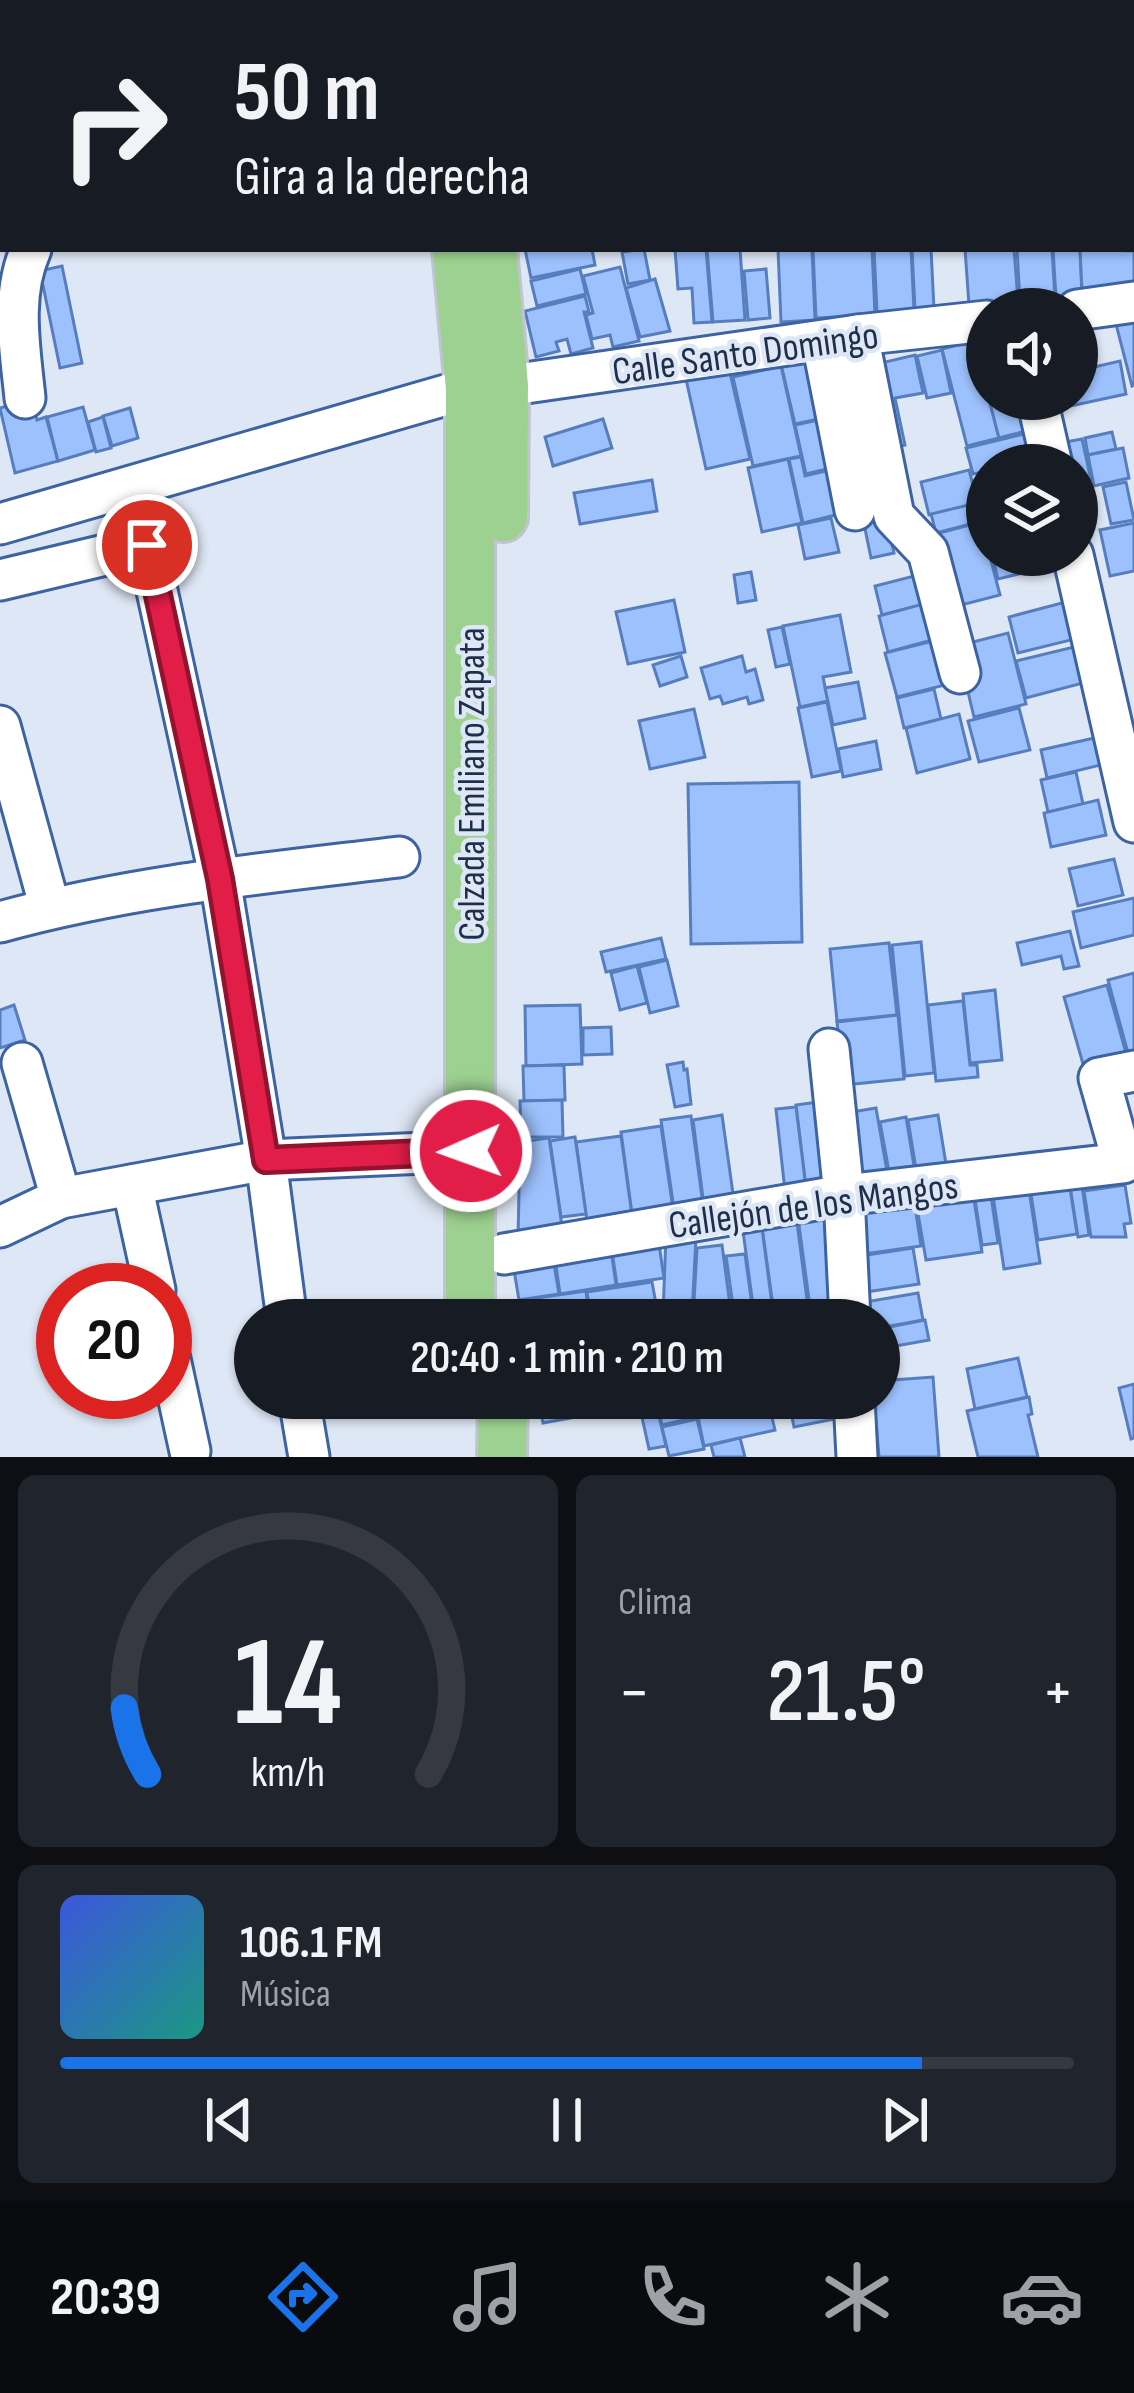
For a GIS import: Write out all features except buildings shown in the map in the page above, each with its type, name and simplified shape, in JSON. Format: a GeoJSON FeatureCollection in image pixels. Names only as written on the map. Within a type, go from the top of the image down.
{"type":"FeatureCollection","features":[{"type":"Feature","properties":{"kind":"main road","name":"Calzada Emiliano Zapata"},"geometry":{"type":"LineString","coordinates":[[458,252],[487,387]]}},
{"type":"Feature","properties":{"kind":"main road","name":"Calzada Emiliano Zapata"},"geometry":{"type":"LineString","coordinates":[[470,1299],[492,252]]}},
{"type":"Feature","properties":{"kind":"main road","name":"Calzada Emiliano Zapata"},"geometry":{"type":"LineString","coordinates":[[486,657],[503,1299]]}},
{"type":"Feature","properties":{"kind":"main road"},"geometry":{"type":"LineString","coordinates":[[470,1419],[470,1457]]}},
{"type":"Feature","properties":{"kind":"main road"},"geometry":{"type":"LineString","coordinates":[[502,1457],[503,1419]]}},
{"type":"Feature","properties":{"kind":"street"},"geometry":{"type":"LineString","coordinates":[[25,398],[18,326],[20,273],[30,252]]}},
{"type":"Feature","properties":{"kind":"street"},"geometry":{"type":"LineString","coordinates":[[1098,307],[1134,302]]}},
{"type":"Feature","properties":{"kind":"street","name":"Calle Santo Domingo"},"geometry":{"type":"LineString","coordinates":[[0,524],[487,387],[966,323]]}},
{"type":"Feature","properties":{"kind":"street"},"geometry":{"type":"LineString","coordinates":[[840,338],[855,510]]}},
{"type":"Feature","properties":{"kind":"street"},"geometry":{"type":"LineString","coordinates":[[840,338],[894,516],[928,552],[960,674]]}},
{"type":"Feature","properties":{"kind":"street"},"geometry":{"type":"LineString","coordinates":[[0,580],[147,545],[220,879],[284,1299]]}},
{"type":"Feature","properties":{"kind":"street"},"geometry":{"type":"LineString","coordinates":[[1078,576],[1134,822]]}},
{"type":"Feature","properties":{"kind":"street"},"geometry":{"type":"LineString","coordinates":[[0,726],[50,908]]}},
{"type":"Feature","properties":{"kind":"street"},"geometry":{"type":"LineString","coordinates":[[0,922],[50,908],[220,879],[399,857]]}},
{"type":"Feature","properties":{"kind":"street"},"geometry":{"type":"LineString","coordinates":[[829,1049],[849,1299]]}},
{"type":"Feature","properties":{"kind":"street"},"geometry":{"type":"LineString","coordinates":[[22,1063],[61,1198]]}},
{"type":"Feature","properties":{"kind":"street","name":"Callejón de los Mangos"},"geometry":{"type":"LineString","coordinates":[[504,1254],[844,1195],[1123,1163],[1099,1078],[1134,1071]]}},
{"type":"Feature","properties":{"kind":"street"},"geometry":{"type":"LineString","coordinates":[[0,1227],[61,1198],[266,1160],[471,1151]]}},
{"type":"Feature","properties":{"kind":"street"},"geometry":{"type":"LineString","coordinates":[[132,1185],[149,1263]]}},
{"type":"Feature","properties":{"kind":"street"},"geometry":{"type":"LineString","coordinates":[[183,1419],[190,1451]]}},
{"type":"Feature","properties":{"kind":"street"},"geometry":{"type":"LineString","coordinates":[[303,1419],[309,1457]]}},
{"type":"Feature","properties":{"kind":"street"},"geometry":{"type":"LineString","coordinates":[[855,1419],[857,1457]]}},
{"type":"Feature","properties":{"kind":"route"},"geometry":{"type":"LineString","coordinates":[[147,545],[220,879],[266,1160],[471,1151]]}}]}
